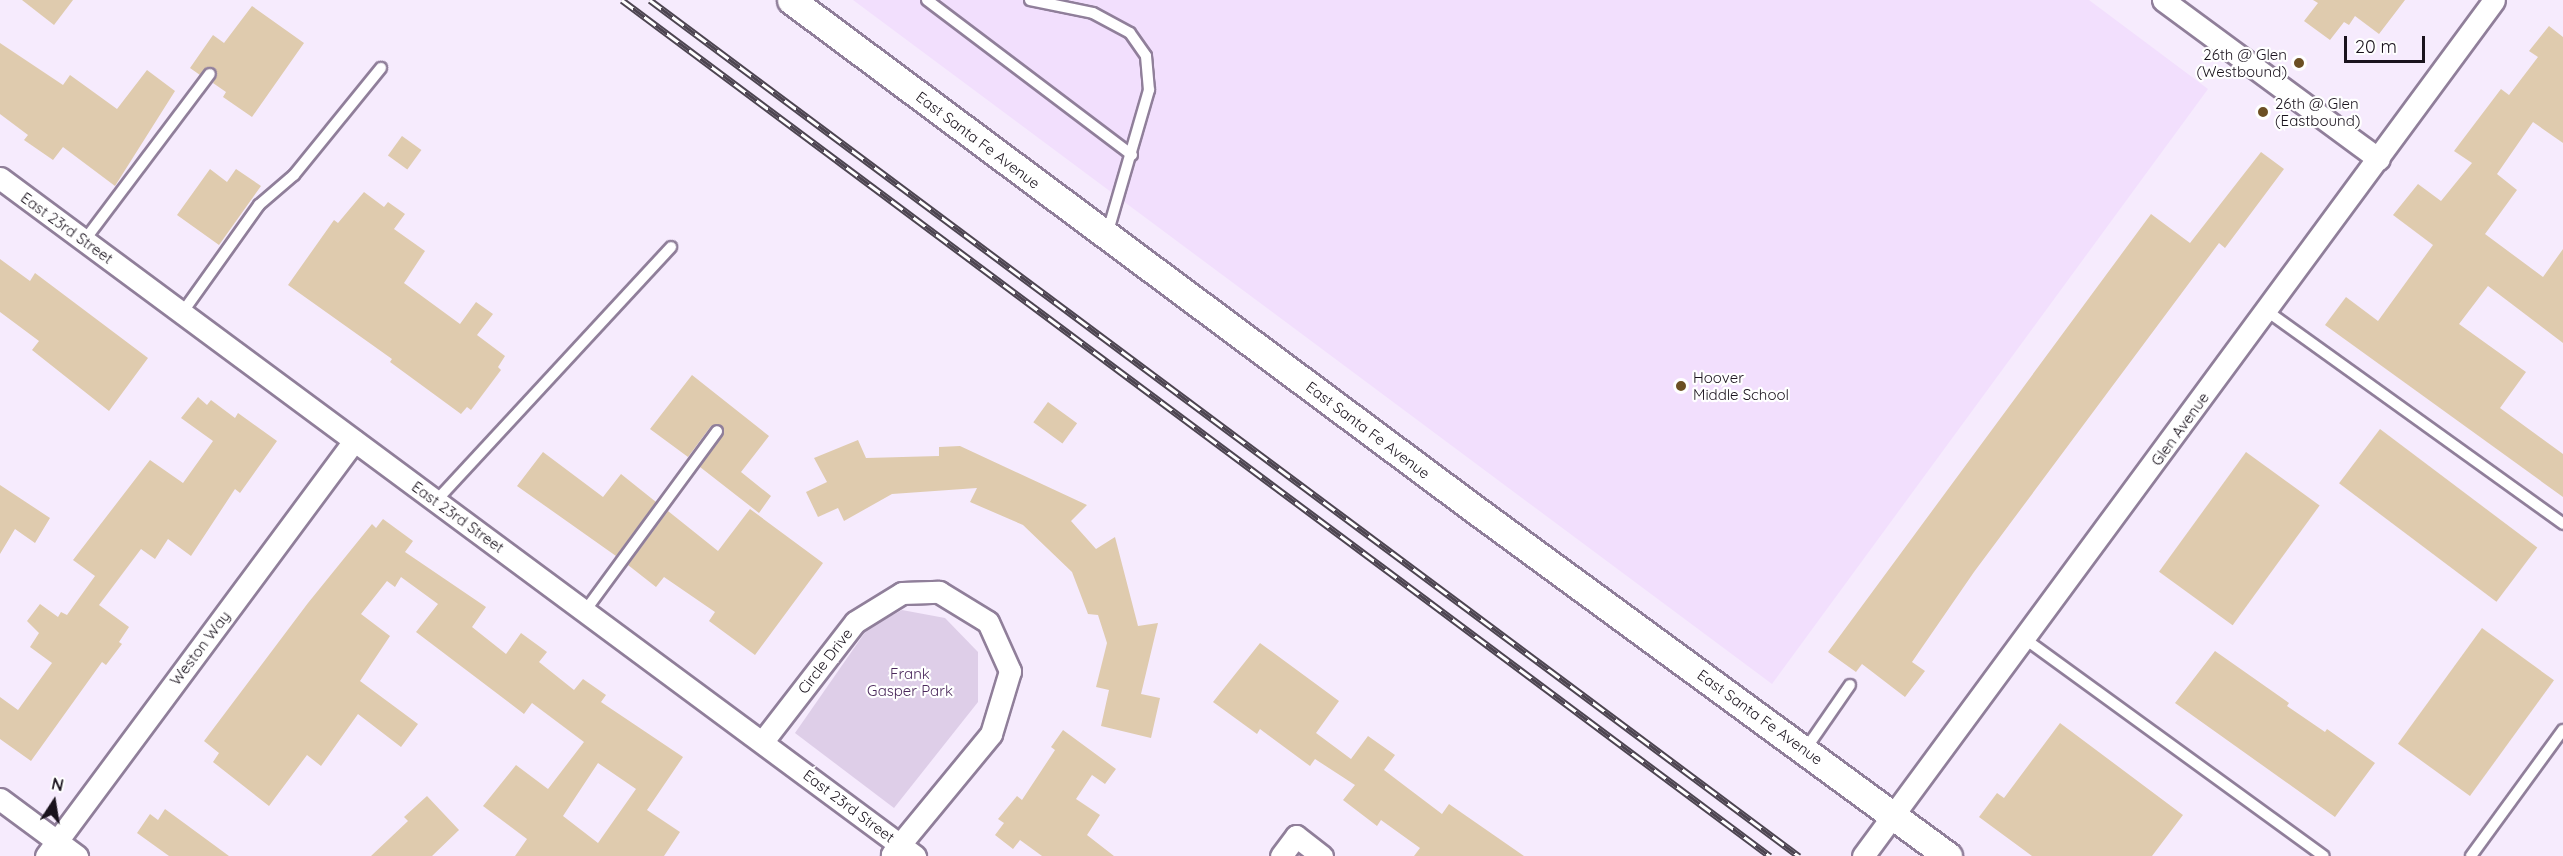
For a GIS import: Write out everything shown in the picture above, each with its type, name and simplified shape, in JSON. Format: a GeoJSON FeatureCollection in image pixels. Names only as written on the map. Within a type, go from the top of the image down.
{"type":"FeatureCollection","features":[{"type":"Feature","properties":{"kind":"street"},"geometry":{"type":"LineString","coordinates":[[2163,0],[2379,159]]}},
{"type":"Feature","properties":{"kind":"street","name":"Glen Avenue"},"geometry":{"type":"LineString","coordinates":[[1863,856],[2267,311],[2494,0]]}},
{"type":"Feature","properties":{"kind":"street","name":"East Santa Fe Avenue"},"geometry":{"type":"LineString","coordinates":[[800,3],[1107,236],[1948,856]]}},
{"type":"Feature","properties":{"kind":"street","name":"East 23rd Street"},"geometry":{"type":"LineString","coordinates":[[0,178],[763,741],[902,852]]}},
{"type":"Feature","properties":{"kind":"street","name":"Weston Way"},"geometry":{"type":"LineString","coordinates":[[52,849],[354,441]]}},
{"type":"Feature","properties":{"kind":"street","name":"Circle Drive"},"geometry":{"type":"LineString","coordinates":[[763,741],[855,622],[902,593],[939,592],[988,622],[1010,671],[991,734],[902,852]]}},
{"type":"Feature","properties":{"kind":"street"},"geometry":{"type":"LineString","coordinates":[[0,799],[52,849],[76,856]]}},
{"type":"Feature","properties":{"kind":"street"},"geometry":{"type":"LineString","coordinates":[[1281,856],[1296,836],[1323,856]]}},
{"type":"Feature","properties":{"kind":"lane"},"geometry":{"type":"LineString","coordinates":[[927,0],[1132,155]]}},
{"type":"Feature","properties":{"kind":"lane"},"geometry":{"type":"LineString","coordinates":[[1030,0],[1093,13],[1130,33],[1146,56],[1149,90],[1107,236]]}},
{"type":"Feature","properties":{"kind":"lane"},"geometry":{"type":"LineString","coordinates":[[182,313],[259,205],[294,175],[381,68]]}},
{"type":"Feature","properties":{"kind":"lane"},"geometry":{"type":"LineString","coordinates":[[84,241],[210,74]]}},
{"type":"Feature","properties":{"kind":"lane"},"geometry":{"type":"LineString","coordinates":[[436,501],[671,247]]}},
{"type":"Feature","properties":{"kind":"lane"},"geometry":{"type":"LineString","coordinates":[[2267,311],[2563,524]]}},
{"type":"Feature","properties":{"kind":"lane"},"geometry":{"type":"LineString","coordinates":[[585,610],[717,431]]}},
{"type":"Feature","properties":{"kind":"lane"},"geometry":{"type":"LineString","coordinates":[[2025,639],[2324,856]]}},
{"type":"Feature","properties":{"kind":"lane"},"geometry":{"type":"LineString","coordinates":[[1805,750],[1850,685]]}},
{"type":"Feature","properties":{"kind":"lane"},"geometry":{"type":"LineString","coordinates":[[2471,856],[2563,730]]}},
{"type":"Feature","properties":{"kind":"shaded area","name":"Hoover Middle School"},"geometry":{"type":"Polygon","coordinates":[[[853,0],[2089,0],[2208,89],[1772,684],[853,0]]]}},
{"type":"Feature","properties":{"kind":"green space","name":"Frank Gasper Park"},"geometry":{"type":"Polygon","coordinates":[[[902,610],[945,618],[978,652],[978,702],[894,808],[795,733],[868,628],[902,610]]]}},
{"type":"Feature","properties":{"kind":"building"},"geometry":{"type":"Polygon","coordinates":[[[22,0],[73,0],[54,25],[22,0]]]}},
{"type":"Feature","properties":{"kind":"building"},"geometry":{"type":"Polygon","coordinates":[[[2313,0],[2405,0],[2379,34],[2355,16],[2349,25],[2344,22],[2330,40],[2304,21],[2318,3],[2313,0]]]}},
{"type":"Feature","properties":{"kind":"building"},"geometry":{"type":"Polygon","coordinates":[[[252,6],[304,43],[252,117],[223,97],[226,92],[213,83],[217,75],[215,68],[207,67],[200,75],[190,68],[213,35],[224,43],[252,6]]]}},
{"type":"Feature","properties":{"kind":"building"},"geometry":{"type":"Polygon","coordinates":[[[2549,26],[2563,37],[2563,143],[2533,122],[2497,174],[2517,190],[2485,234],[2543,277],[2563,249],[2563,343],[2488,286],[2459,324],[2526,372],[2500,408],[2563,454],[2563,497],[2325,325],[2346,297],[2378,321],[2433,245],[2393,215],[2418,184],[2441,201],[2472,163],[2454,151],[2501,89],[2509,95],[2538,57],[2529,51],[2549,26]]]}},
{"type":"Feature","properties":{"kind":"building"},"geometry":{"type":"Polygon","coordinates":[[[0,43],[63,85],[70,75],[117,109],[147,70],[175,91],[115,186],[63,147],[53,160],[24,140],[28,135],[0,114],[0,43]]]}},
{"type":"Feature","properties":{"kind":"building"},"geometry":{"type":"Polygon","coordinates":[[[402,136],[421,150],[407,170],[388,155],[402,136]]]}},
{"type":"Feature","properties":{"kind":"building"},"geometry":{"type":"Polygon","coordinates":[[[2261,152],[2284,169],[2225,248],[2219,243],[1974,572],[1912,662],[1925,671],[1905,697],[1862,664],[1856,672],[1828,652],[2151,214],[2190,243],[2261,152]]]}},
{"type":"Feature","properties":{"kind":"building"},"geometry":{"type":"Polygon","coordinates":[[[210,169],[227,182],[236,169],[261,186],[219,245],[177,215],[210,169]]]}},
{"type":"Feature","properties":{"kind":"building"},"geometry":{"type":"Polygon","coordinates":[[[364,192],[384,207],[388,202],[405,214],[394,229],[425,251],[404,283],[460,324],[476,302],[493,314],[477,335],[505,356],[498,367],[501,370],[471,410],[467,407],[461,414],[390,362],[392,359],[288,285],[334,220],[338,223],[364,192]]]}},
{"type":"Feature","properties":{"kind":"building"},"geometry":{"type":"Polygon","coordinates":[[[0,259],[30,281],[35,273],[148,358],[109,411],[32,350],[39,341],[0,312],[0,259]]]}},
{"type":"Feature","properties":{"kind":"building"},"geometry":{"type":"Polygon","coordinates":[[[692,375],[769,436],[741,472],[771,496],[759,513],[700,467],[723,435],[722,425],[711,426],[688,457],[650,429],[692,375]]]}},
{"type":"Feature","properties":{"kind":"building"},"geometry":{"type":"Polygon","coordinates":[[[198,397],[207,405],[211,400],[235,418],[238,413],[277,441],[240,493],[235,489],[191,556],[168,539],[155,559],[141,549],[99,605],[129,627],[119,642],[122,644],[106,665],[102,662],[31,761],[0,739],[0,697],[18,710],[52,663],[30,647],[39,633],[27,621],[40,604],[58,617],[61,612],[67,615],[95,576],[73,560],[150,460],[183,483],[213,441],[181,418],[198,397]]]}},
{"type":"Feature","properties":{"kind":"building"},"geometry":{"type":"Polygon","coordinates":[[[1048,402],[1077,423],[1062,443],[1033,422],[1048,402]]]}},
{"type":"Feature","properties":{"kind":"building"},"geometry":{"type":"Polygon","coordinates":[[[2380,429],[2537,548],[2496,602],[2339,483],[2380,429]]]}},
{"type":"Feature","properties":{"kind":"building"},"geometry":{"type":"Polygon","coordinates":[[[858,440],[866,458],[939,456],[939,447],[960,446],[1087,505],[1071,521],[1096,549],[1115,537],[1138,626],[1158,623],[1141,694],[1160,698],[1151,738],[1101,726],[1109,690],[1096,687],[1107,643],[1098,615],[1088,614],[1072,572],[1023,525],[970,502],[977,488],[892,494],[844,521],[838,508],[818,517],[806,492],[827,482],[814,458],[858,440]]]}},
{"type":"Feature","properties":{"kind":"building"},"geometry":{"type":"Polygon","coordinates":[[[543,452],[603,497],[621,474],[656,502],[616,556],[517,486],[543,452]]]}},
{"type":"Feature","properties":{"kind":"building"},"geometry":{"type":"Polygon","coordinates":[[[2246,452],[2320,505],[2233,625],[2159,572],[2246,452]]]}},
{"type":"Feature","properties":{"kind":"building"},"geometry":{"type":"Polygon","coordinates":[[[0,485],[50,518],[35,543],[15,529],[0,554],[0,485]]]}},
{"type":"Feature","properties":{"kind":"building"},"geometry":{"type":"Polygon","coordinates":[[[750,509],[823,563],[755,655],[709,621],[715,612],[664,577],[656,587],[628,565],[668,511],[718,551],[750,509]]]}},
{"type":"Feature","properties":{"kind":"building"},"geometry":{"type":"Polygon","coordinates":[[[383,519],[413,541],[405,552],[486,607],[472,627],[506,654],[521,633],[547,652],[539,662],[574,690],[583,679],[606,695],[601,702],[683,757],[647,810],[680,832],[664,856],[515,856],[527,839],[483,806],[516,765],[548,789],[584,742],[532,703],[524,714],[416,632],[438,604],[401,577],[395,587],[387,581],[361,614],[390,636],[360,681],[418,724],[401,747],[358,714],[321,766],[307,755],[269,806],[213,762],[219,753],[204,741],[308,603],[372,524],[376,528],[383,519]],[[598,763],[563,816],[598,843],[636,789],[598,763]]]}},
{"type":"Feature","properties":{"kind":"building"},"geometry":{"type":"Polygon","coordinates":[[[2482,628],[2554,680],[2470,796],[2398,744],[2482,628]]]}},
{"type":"Feature","properties":{"kind":"building"},"geometry":{"type":"Polygon","coordinates":[[[1260,643],[1339,701],[1316,733],[1351,759],[1368,736],[1395,755],[1384,770],[1442,814],[1449,804],[1524,856],[1414,856],[1420,848],[1381,820],[1377,826],[1343,800],[1355,785],[1315,759],[1310,766],[1260,729],[1257,734],[1213,702],[1260,643]]]}},
{"type":"Feature","properties":{"kind":"building"},"geometry":{"type":"Polygon","coordinates":[[[2215,651],[2289,703],[2287,706],[2325,732],[2327,729],[2375,763],[2335,817],[2175,703],[2215,651]]]}},
{"type":"Feature","properties":{"kind":"building"},"geometry":{"type":"Polygon","coordinates":[[[2060,723],[2183,815],[2152,856],[2032,856],[1979,817],[1997,793],[2004,798],[2060,723]]]}},
{"type":"Feature","properties":{"kind":"building"},"geometry":{"type":"Polygon","coordinates":[[[1063,730],[1116,769],[1105,784],[1092,775],[1076,799],[1100,815],[1087,835],[1114,856],[1042,856],[1020,840],[1013,849],[995,835],[1004,823],[998,819],[1017,796],[1022,800],[1055,750],[1051,747],[1063,730]]]}},
{"type":"Feature","properties":{"kind":"building"},"geometry":{"type":"Polygon","coordinates":[[[427,796],[459,830],[432,856],[371,856],[408,821],[404,817],[427,796]]]}},
{"type":"Feature","properties":{"kind":"building"},"geometry":{"type":"Polygon","coordinates":[[[165,809],[229,856],[169,856],[137,833],[150,814],[158,820],[165,809]]]}},
{"type":"Feature","properties":{"kind":"railway"},"geometry":{"type":"LineString","coordinates":[[622,0],[1770,856]]}},
{"type":"Feature","properties":{"kind":"railway"},"geometry":{"type":"LineString","coordinates":[[650,0],[1799,856]]}},
{"type":"Feature","properties":{"kind":"place","name":"26th @ Glen (Westbound)"},"geometry":{"type":"Point","coordinates":[2299,63]}},
{"type":"Feature","properties":{"kind":"place","name":"26th @ Glen (Eastbound)"},"geometry":{"type":"Point","coordinates":[2263,112]}},
{"type":"Feature","properties":{"kind":"place","name":"Hoover Middle School"},"geometry":{"type":"Point","coordinates":[1681,386]}}]}
